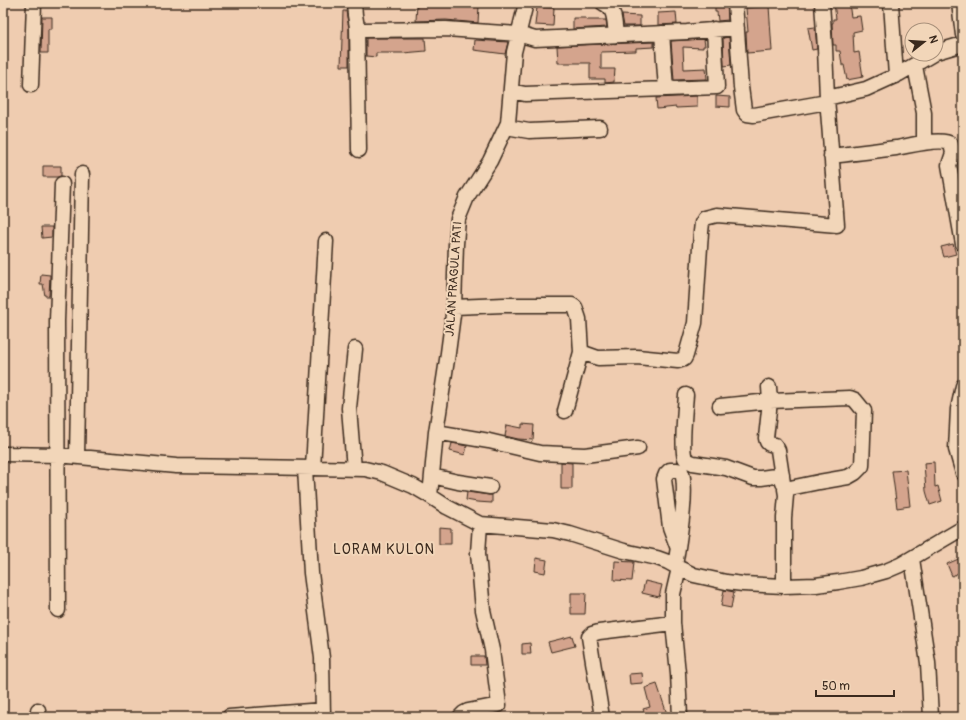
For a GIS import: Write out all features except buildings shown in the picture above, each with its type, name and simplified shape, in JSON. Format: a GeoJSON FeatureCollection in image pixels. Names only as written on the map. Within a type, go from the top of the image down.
{"type":"FeatureCollection","features":[{"type":"Feature","properties":{"kind":"street"},"geometry":{"type":"LineString","coordinates":[[31,85],[34,3]]}},
{"type":"Feature","properties":{"kind":"street"},"geometry":{"type":"LineString","coordinates":[[354,3],[357,27],[359,150]]}},
{"type":"Feature","properties":{"kind":"street","name":"JALAN PRAGULA PATI"},"geometry":{"type":"LineString","coordinates":[[430,496],[436,432],[454,307],[458,219],[467,198],[490,161],[508,123],[514,52],[526,3]]}},
{"type":"Feature","properties":{"kind":"street"},"geometry":{"type":"LineString","coordinates":[[603,3],[612,10],[616,34]]}},
{"type":"Feature","properties":{"kind":"street"},"geometry":{"type":"LineString","coordinates":[[735,3],[741,87],[744,110],[747,114],[754,115],[827,100],[866,89],[896,76],[921,62]]}},
{"type":"Feature","properties":{"kind":"street"},"geometry":{"type":"LineString","coordinates":[[581,352],[598,358],[637,357],[678,361],[684,359],[695,322],[701,232],[702,223],[705,218],[717,215],[837,225],[827,100],[822,3]]}},
{"type":"Feature","properties":{"kind":"street"},"geometry":{"type":"LineString","coordinates":[[891,3],[896,76]]}},
{"type":"Feature","properties":{"kind":"street"},"geometry":{"type":"LineString","coordinates":[[959,3],[963,35]]}},
{"type":"Feature","properties":{"kind":"street"},"geometry":{"type":"LineString","coordinates":[[357,27],[362,30],[446,30],[518,34],[535,39],[737,28]]}},
{"type":"Feature","properties":{"kind":"street"},"geometry":{"type":"LineString","coordinates":[[511,91],[525,94],[717,86],[714,30]]}},
{"type":"Feature","properties":{"kind":"street"},"geometry":{"type":"LineString","coordinates":[[662,33],[666,89]]}},
{"type":"Feature","properties":{"kind":"street"},"geometry":{"type":"LineString","coordinates":[[944,50],[963,44]]}},
{"type":"Feature","properties":{"kind":"street"},"geometry":{"type":"LineString","coordinates":[[915,66],[924,113],[924,142]]}},
{"type":"Feature","properties":{"kind":"street"},"geometry":{"type":"LineString","coordinates":[[506,127],[529,131],[600,128]]}},
{"type":"Feature","properties":{"kind":"street"},"geometry":{"type":"LineString","coordinates":[[831,156],[899,147],[924,142],[949,142],[958,152],[949,165],[963,244]]}},
{"type":"Feature","properties":{"kind":"street"},"geometry":{"type":"LineString","coordinates":[[77,457],[82,174]]}},
{"type":"Feature","properties":{"kind":"street"},"geometry":{"type":"LineString","coordinates":[[58,610],[57,321],[62,184]]}},
{"type":"Feature","properties":{"kind":"street"},"geometry":{"type":"LineString","coordinates":[[228,717],[323,714],[322,658],[311,573],[309,468],[326,241]]}},
{"type":"Feature","properties":{"kind":"street"},"geometry":{"type":"LineString","coordinates":[[454,307],[504,305],[572,305],[575,307],[579,320],[581,352],[565,411]]}},
{"type":"Feature","properties":{"kind":"street"},"geometry":{"type":"LineString","coordinates":[[354,469],[350,408],[355,349]]}},
{"type":"Feature","properties":{"kind":"street"},"geometry":{"type":"LineString","coordinates":[[963,386],[958,409],[956,449],[963,472]]}},
{"type":"Feature","properties":{"kind":"street"},"geometry":{"type":"LineString","coordinates":[[720,406],[769,394],[850,398],[855,400],[864,411],[862,466],[855,473],[848,477],[785,489]]}},
{"type":"Feature","properties":{"kind":"street"},"geometry":{"type":"LineString","coordinates":[[769,394],[766,438],[767,442],[775,445],[778,450],[786,495],[784,518],[784,586]]}},
{"type":"Feature","properties":{"kind":"street"},"geometry":{"type":"LineString","coordinates":[[686,395],[683,448],[686,458],[689,461],[693,463],[726,468],[753,478],[782,475]]}},
{"type":"Feature","properties":{"kind":"street"},"geometry":{"type":"LineString","coordinates":[[436,432],[540,452],[585,455],[638,448]]}},
{"type":"Feature","properties":{"kind":"street"},"geometry":{"type":"LineString","coordinates":[[3,454],[58,455],[176,466],[365,469],[382,473],[413,486],[447,507],[480,524],[553,530],[570,534],[617,549],[657,558],[694,574],[726,582],[784,586],[816,585],[861,578],[886,571],[912,559],[963,528]]}},
{"type":"Feature","properties":{"kind":"street"},"geometry":{"type":"LineString","coordinates":[[432,476],[490,487]]}},
{"type":"Feature","properties":{"kind":"street"},"geometry":{"type":"LineString","coordinates":[[460,717],[468,711],[499,705],[492,650],[483,610],[478,553],[480,524]]}},
{"type":"Feature","properties":{"kind":"street"},"geometry":{"type":"LineString","coordinates":[[677,546],[677,567],[673,594],[673,623],[678,673],[680,717]]}},
{"type":"Feature","properties":{"kind":"street"},"geometry":{"type":"LineString","coordinates":[[912,559],[928,663],[931,717]]}},
{"type":"Feature","properties":{"kind":"street"},"geometry":{"type":"LineString","coordinates":[[602,717],[589,637],[592,634],[599,632],[673,623]]}},
{"type":"Feature","properties":{"kind":"district","name":"LORAM KULON"},"geometry":{"type":"Point","coordinates":[384,549]}}]}
